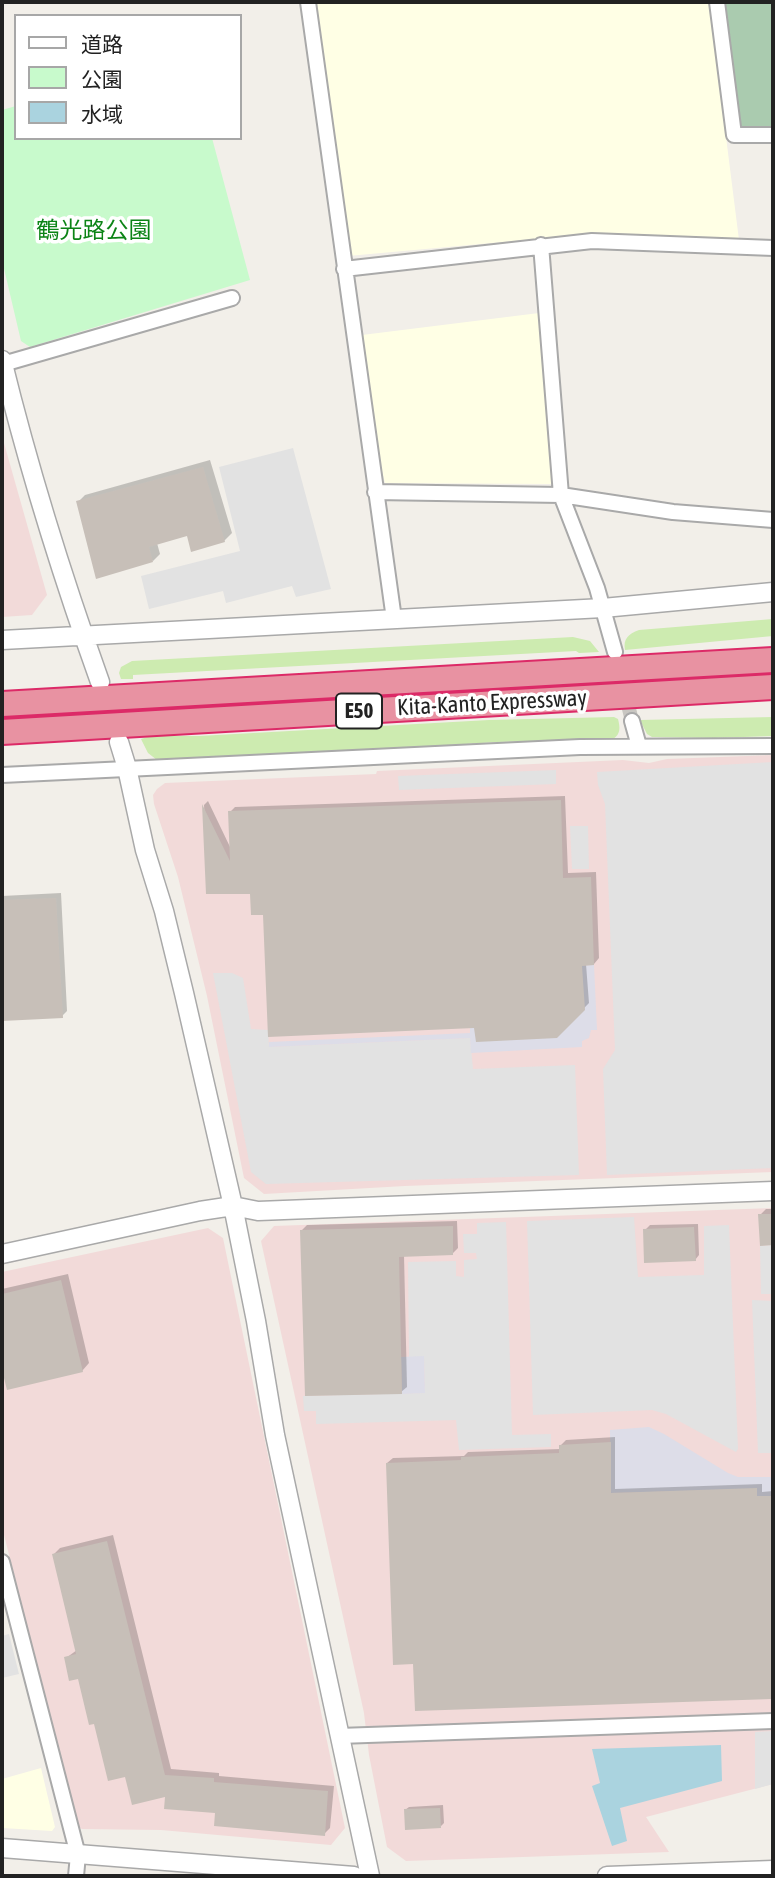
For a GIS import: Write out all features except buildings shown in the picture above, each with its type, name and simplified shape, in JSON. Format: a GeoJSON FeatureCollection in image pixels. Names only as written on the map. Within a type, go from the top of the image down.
{"type":"FeatureCollection","features":[{"type":"Feature","properties":{"kind":"highway","name":"Kita-Kanto Expressway"},"geometry":{"type":"LineString","coordinates":[[2,704],[685,665],[773,657]]}},
{"type":"Feature","properties":{"kind":"highway","name":"Kita-Kanto Expressway"},"geometry":{"type":"LineString","coordinates":[[2,732],[717,690],[773,689]]}},
{"type":"Feature","properties":{"kind":"street"},"geometry":{"type":"LineString","coordinates":[[307,2],[394,619]]}},
{"type":"Feature","properties":{"kind":"street"},"geometry":{"type":"LineString","coordinates":[[717,2],[734,135],[773,135]]}},
{"type":"Feature","properties":{"kind":"street"},"geometry":{"type":"LineString","coordinates":[[344,269],[541,245],[593,242],[773,248]]}},
{"type":"Feature","properties":{"kind":"street"},"geometry":{"type":"LineString","coordinates":[[541,245],[561,495],[603,608],[615,652]]}},
{"type":"Feature","properties":{"kind":"street"},"geometry":{"type":"LineString","coordinates":[[100,682],[33,479],[2,363],[232,298]]}},
{"type":"Feature","properties":{"kind":"street"},"geometry":{"type":"LineString","coordinates":[[375,492],[561,495],[673,512],[773,520]]}},
{"type":"Feature","properties":{"kind":"street"},"geometry":{"type":"LineString","coordinates":[[2,640],[603,608],[773,592]]}},
{"type":"Feature","properties":{"kind":"street"},"geometry":{"type":"LineString","coordinates":[[632,720],[639,746]]}},
{"type":"Feature","properties":{"kind":"street"},"geometry":{"type":"LineString","coordinates":[[119,742],[145,850],[164,911],[233,1206],[275,1434],[370,1876]]}},
{"type":"Feature","properties":{"kind":"street"},"geometry":{"type":"LineString","coordinates":[[2,775],[639,746],[773,747]]}},
{"type":"Feature","properties":{"kind":"street"},"geometry":{"type":"LineString","coordinates":[[2,1254],[233,1206],[258,1211],[773,1191]]}},
{"type":"Feature","properties":{"kind":"street"},"geometry":{"type":"LineString","coordinates":[[2,1562],[78,1856],[76,1876]]}},
{"type":"Feature","properties":{"kind":"street"},"geometry":{"type":"LineString","coordinates":[[339,1736],[773,1721]]}},
{"type":"Feature","properties":{"kind":"street"},"geometry":{"type":"LineString","coordinates":[[2,1848],[354,1876]]}},
{"type":"Feature","properties":{"kind":"street"},"geometry":{"type":"LineString","coordinates":[[607,1876],[773,1870]]}},
{"type":"Feature","properties":{"kind":"shaded area"},"geometry":{"type":"Polygon","coordinates":[[[319,2],[709,2],[739,240],[591,234],[348,256],[316,5],[319,2]]]}},
{"type":"Feature","properties":{"kind":"shaded area"},"geometry":{"type":"Polygon","coordinates":[[[725,2],[773,2],[773,130],[742,130],[739,127],[725,2]]]}},
{"type":"Feature","properties":{"kind":"shaded area"},"geometry":{"type":"Polygon","coordinates":[[[539,313],[552,484],[385,483],[377,451],[362,335],[539,313]]]}},
{"type":"Feature","properties":{"kind":"shaded area"},"geometry":{"type":"Polygon","coordinates":[[[2,436],[47,595],[32,615],[2,617],[2,436]]]}},
{"type":"Feature","properties":{"kind":"shaded area"},"geometry":{"type":"Polygon","coordinates":[[[293,448],[331,589],[296,597],[292,586],[226,603],[223,591],[149,609],[141,576],[240,551],[219,467],[293,448]]]}},
{"type":"Feature","properties":{"kind":"shaded area"},"geometry":{"type":"Polygon","coordinates":[[[773,755],[773,1172],[264,1194],[244,1178],[207,996],[178,877],[154,804],[153,795],[157,789],[165,783],[376,774],[377,771],[623,760],[649,763],[667,759],[773,755]]]}},
{"type":"Feature","properties":{"kind":"shaded area"},"geometry":{"type":"Polygon","coordinates":[[[773,762],[773,1168],[607,1175],[603,1069],[615,1050],[605,804],[598,785],[597,772],[773,762]]]}},
{"type":"Feature","properties":{"kind":"shaded area"},"geometry":{"type":"Polygon","coordinates":[[[556,770],[556,784],[399,790],[398,776],[556,770]]]}},
{"type":"Feature","properties":{"kind":"shaded area"},"geometry":{"type":"Polygon","coordinates":[[[570,826],[588,826],[589,869],[572,869],[570,826]]]}},
{"type":"Feature","properties":{"kind":"shaded area"},"geometry":{"type":"Polygon","coordinates":[[[594,965],[597,1030],[591,1030],[589,1038],[582,1041],[582,1047],[471,1053],[470,1038],[269,1047],[269,1042],[470,1033],[470,1028],[570,966],[594,965]]]}},
{"type":"Feature","properties":{"kind":"shaded area"},"geometry":{"type":"Polygon","coordinates":[[[213,973],[232,973],[243,978],[251,1029],[268,1030],[269,1047],[470,1038],[473,1069],[575,1065],[579,1175],[266,1184],[251,1172],[213,973]]]}},
{"type":"Feature","properties":{"kind":"shaded area"},"geometry":{"type":"Polygon","coordinates":[[[773,1208],[773,1784],[646,1817],[669,1852],[406,1861],[387,1847],[369,1755],[364,1713],[261,1241],[274,1226],[773,1208]]]}},
{"type":"Feature","properties":{"kind":"shaded area"},"geometry":{"type":"Polygon","coordinates":[[[634,1217],[638,1277],[704,1275],[704,1226],[729,1225],[736,1452],[666,1414],[652,1410],[533,1415],[527,1221],[634,1217]]]}},
{"type":"Feature","properties":{"kind":"shaded area"},"geometry":{"type":"Polygon","coordinates":[[[506,1222],[512,1435],[551,1434],[551,1447],[459,1450],[456,1420],[316,1424],[316,1411],[304,1411],[303,1396],[425,1393],[424,1357],[409,1357],[408,1262],[456,1261],[456,1276],[464,1277],[464,1260],[477,1259],[476,1253],[464,1253],[463,1234],[477,1234],[477,1223],[506,1222]]]}},
{"type":"Feature","properties":{"kind":"shaded area"},"geometry":{"type":"Polygon","coordinates":[[[208,1228],[223,1238],[345,1828],[331,1845],[161,1830],[78,1827],[2,1527],[2,1272],[208,1228]]]}},
{"type":"Feature","properties":{"kind":"shaded area"},"geometry":{"type":"Polygon","coordinates":[[[773,1245],[773,1294],[761,1294],[760,1246],[773,1245]]]}},
{"type":"Feature","properties":{"kind":"shaded area"},"geometry":{"type":"Polygon","coordinates":[[[752,1300],[773,1301],[773,1453],[758,1453],[752,1300]]]}},
{"type":"Feature","properties":{"kind":"shaded area"},"geometry":{"type":"Polygon","coordinates":[[[424,1356],[425,1393],[402,1394],[401,1357],[424,1356]]]}},
{"type":"Feature","properties":{"kind":"shaded area"},"geometry":{"type":"Polygon","coordinates":[[[649,1427],[728,1473],[738,1477],[773,1477],[773,1496],[757,1496],[757,1489],[611,1493],[610,1430],[649,1427]]]}},
{"type":"Feature","properties":{"kind":"shaded area"},"geometry":{"type":"Polygon","coordinates":[[[9,1634],[19,1674],[2,1678],[2,1636],[9,1634]]]}},
{"type":"Feature","properties":{"kind":"shaded area"},"geometry":{"type":"Polygon","coordinates":[[[773,1731],[773,1784],[755,1789],[755,1732],[773,1731]]]}},
{"type":"Feature","properties":{"kind":"shaded area"},"geometry":{"type":"Polygon","coordinates":[[[41,1768],[55,1827],[52,1831],[2,1828],[2,1779],[41,1768]]]}},
{"type":"Feature","properties":{"kind":"green space","name":"鶴光路公園"},"geometry":{"type":"Polygon","coordinates":[[[14,107],[14,140],[213,140],[250,280],[30,347],[21,341],[2,260],[2,110],[14,107]]]}},
{"type":"Feature","properties":{"kind":"green space"},"geometry":{"type":"Polygon","coordinates":[[[773,619],[773,636],[625,650],[627,637],[639,630],[773,619]]]}},
{"type":"Feature","properties":{"kind":"green space"},"geometry":{"type":"Polygon","coordinates":[[[573,637],[590,641],[599,652],[576,651],[133,675],[133,679],[121,679],[119,673],[121,667],[132,661],[573,637]]]}},
{"type":"Feature","properties":{"kind":"green space"},"geometry":{"type":"Polygon","coordinates":[[[773,717],[773,736],[713,738],[652,737],[647,734],[640,720],[773,717]]]}},
{"type":"Feature","properties":{"kind":"green space"},"geometry":{"type":"Polygon","coordinates":[[[618,719],[619,733],[613,739],[497,742],[280,756],[157,760],[148,753],[141,739],[151,736],[199,736],[489,720],[618,719]]]}},
{"type":"Feature","properties":{"kind":"water"},"geometry":{"type":"Polygon","coordinates":[[[721,1745],[722,1781],[620,1808],[627,1841],[612,1846],[592,1786],[600,1783],[592,1749],[721,1745]]]}},
{"type":"Feature","properties":{"kind":"tunnel"},"geometry":{"type":"LineString","coordinates":[[618,664],[632,721]]}}]}
